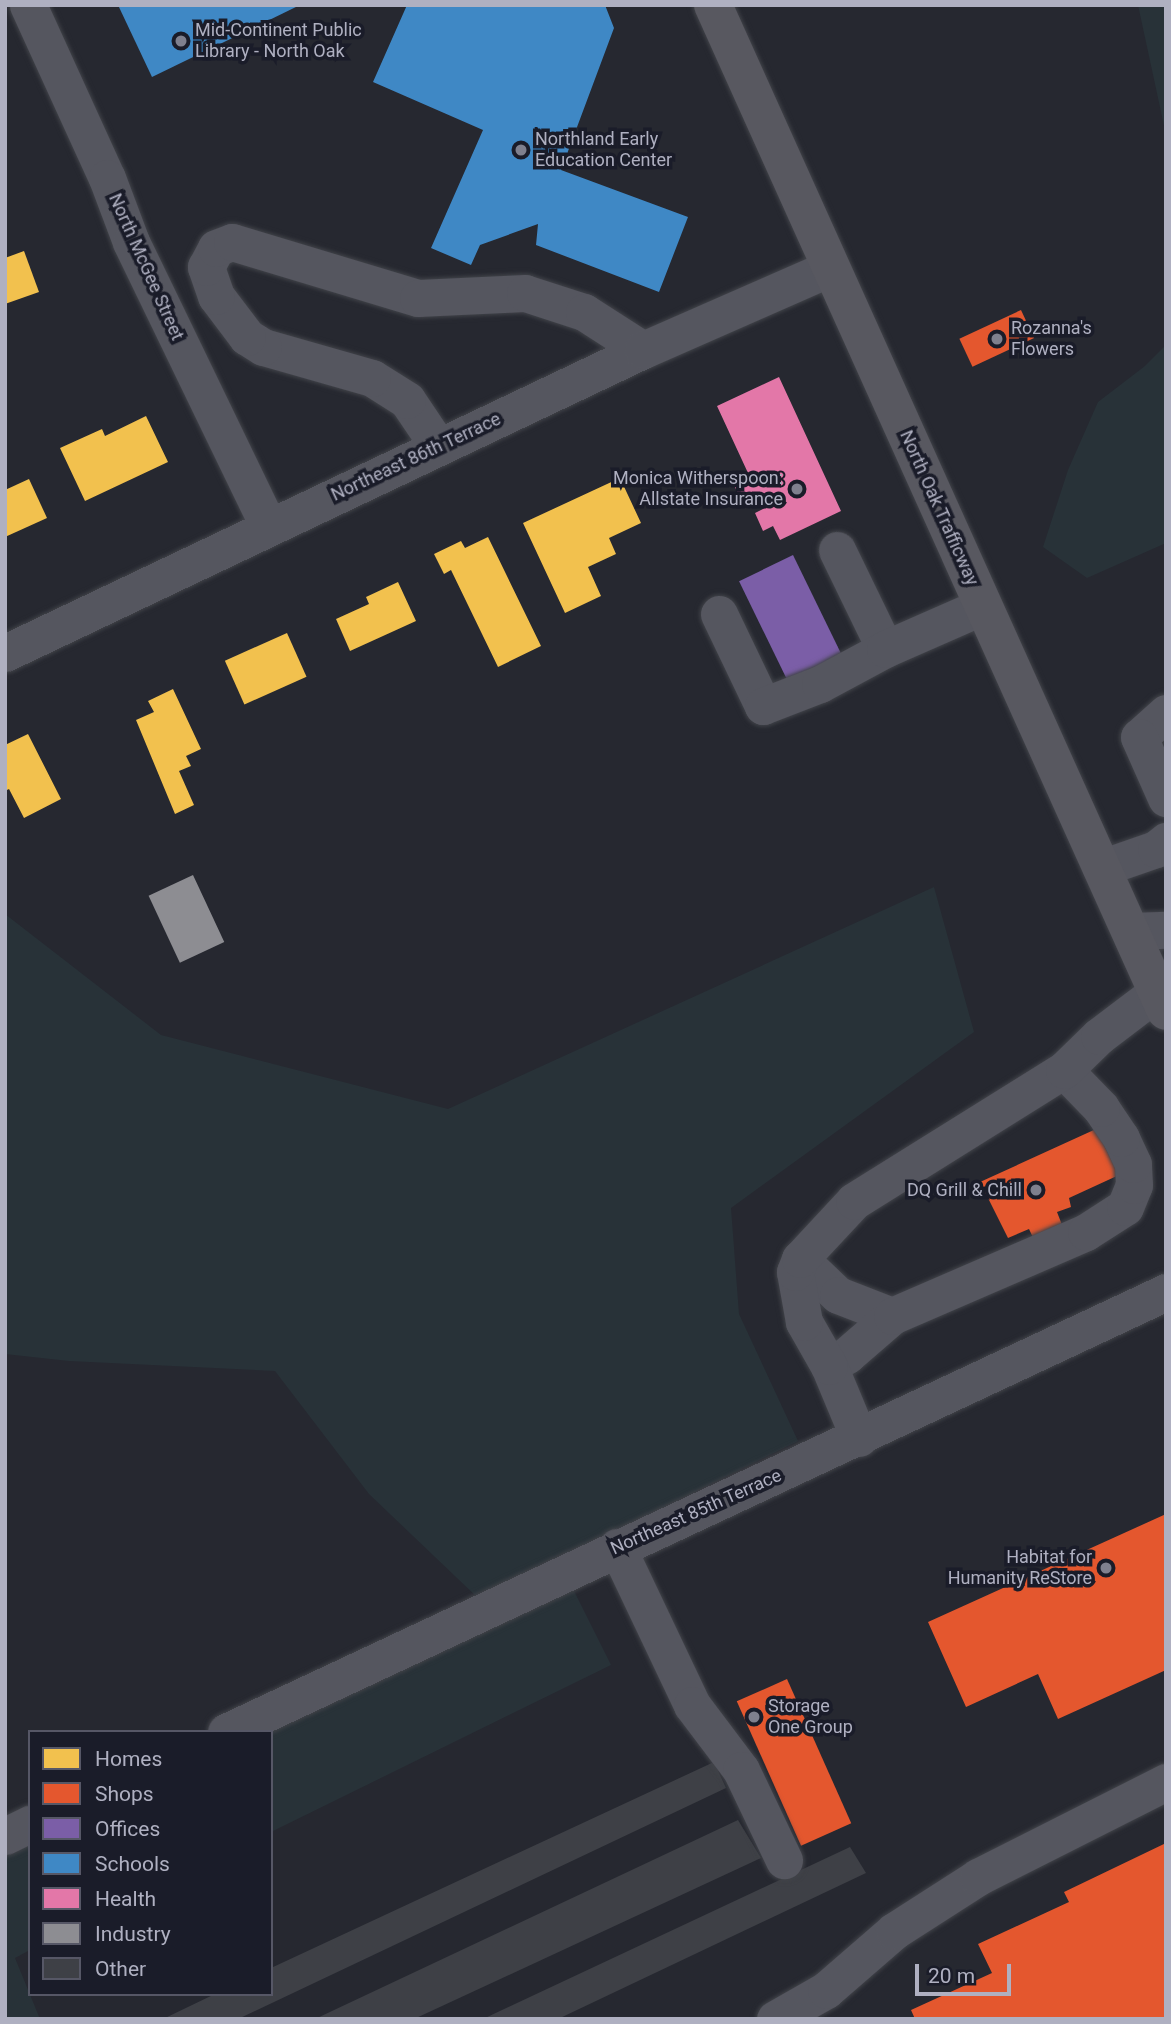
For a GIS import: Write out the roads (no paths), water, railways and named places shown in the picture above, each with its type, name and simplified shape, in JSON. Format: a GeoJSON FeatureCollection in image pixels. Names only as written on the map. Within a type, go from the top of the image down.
{"type":"FeatureCollection","features":[{"type":"Feature","properties":{"kind":"main road","name":"North Oak Trafficway"},"geometry":{"type":"LineString","coordinates":[[713,5],[1101,868],[1148,930],[1161,1001]]}},
{"type":"Feature","properties":{"kind":"street","name":"North McGee Street"},"geometry":{"type":"LineString","coordinates":[[28,5],[107,178],[131,242],[268,526]]}},
{"type":"Feature","properties":{"kind":"street"},"geometry":{"type":"LineString","coordinates":[[438,446],[407,400],[373,378],[263,347],[247,337],[216,296],[206,267],[216,248],[232,242],[418,298],[525,293],[584,312],[643,350]]}},
{"type":"Feature","properties":{"kind":"street","name":"Northeast 86th Terrace"},"geometry":{"type":"LineString","coordinates":[[5,653],[643,350],[830,268]]}},
{"type":"Feature","properties":{"kind":"street"},"geometry":{"type":"LineString","coordinates":[[837,550],[885,649]]}},
{"type":"Feature","properties":{"kind":"street"},"geometry":{"type":"LineString","coordinates":[[719,614],[763,706],[820,684],[885,649],[983,606]]}},
{"type":"Feature","properties":{"kind":"street"},"geometry":{"type":"LineString","coordinates":[[1166,713],[1139,737],[1166,798]]}},
{"type":"Feature","properties":{"kind":"street"},"geometry":{"type":"LineString","coordinates":[[1101,868],[1156,849],[1166,841]]}},
{"type":"Feature","properties":{"kind":"street"},"geometry":{"type":"LineString","coordinates":[[859,1438],[829,1366],[804,1322],[795,1272],[800,1259],[854,1201],[1064,1070],[1099,1036],[1161,1001]]}},
{"type":"Feature","properties":{"kind":"street"},"geometry":{"type":"LineString","coordinates":[[829,1366],[847,1355],[892,1316],[1086,1232],[1125,1208],[1134,1185],[1133,1164],[1101,1108],[1064,1070]]}},
{"type":"Feature","properties":{"kind":"street"},"geometry":{"type":"LineString","coordinates":[[800,1259],[838,1294],[892,1316]]}},
{"type":"Feature","properties":{"kind":"street","name":"Northeast 85th Terrace"},"geometry":{"type":"LineString","coordinates":[[230,1730],[1166,1292]]}},
{"type":"Feature","properties":{"kind":"street"},"geometry":{"type":"LineString","coordinates":[[617,1547],[692,1705],[741,1770],[784,1860]]}},
{"type":"Feature","properties":{"kind":"street"},"geometry":{"type":"LineString","coordinates":[[775,2019],[826,1990],[894,1930],[978,1877],[1166,1782]]}},
{"type":"Feature","properties":{"kind":"street"},"geometry":{"type":"LineString","coordinates":[[5,1836],[28,1825]]}},
{"type":"Feature","properties":{"kind":"place","name":"Mid-Continent Public Library - North Oak"},"geometry":{"type":"Point","coordinates":[181,41]}},
{"type":"Feature","properties":{"kind":"place","name":"Northland Early Education Center"},"geometry":{"type":"Point","coordinates":[521,150]}},
{"type":"Feature","properties":{"kind":"place","name":"Rozanna's Flowers"},"geometry":{"type":"Point","coordinates":[997,339]}},
{"type":"Feature","properties":{"kind":"place","name":"Monica Witherspoon: Allstate Insurance"},"geometry":{"type":"Point","coordinates":[797,489]}},
{"type":"Feature","properties":{"kind":"place","name":"DQ Grill & Chill"},"geometry":{"type":"Point","coordinates":[1036,1190]}},
{"type":"Feature","properties":{"kind":"place","name":"Habitat for Humanity ReStore"},"geometry":{"type":"Point","coordinates":[1106,1568]}},
{"type":"Feature","properties":{"kind":"place","name":"Storage One Group"},"geometry":{"type":"Point","coordinates":[754,1717]}}]}
